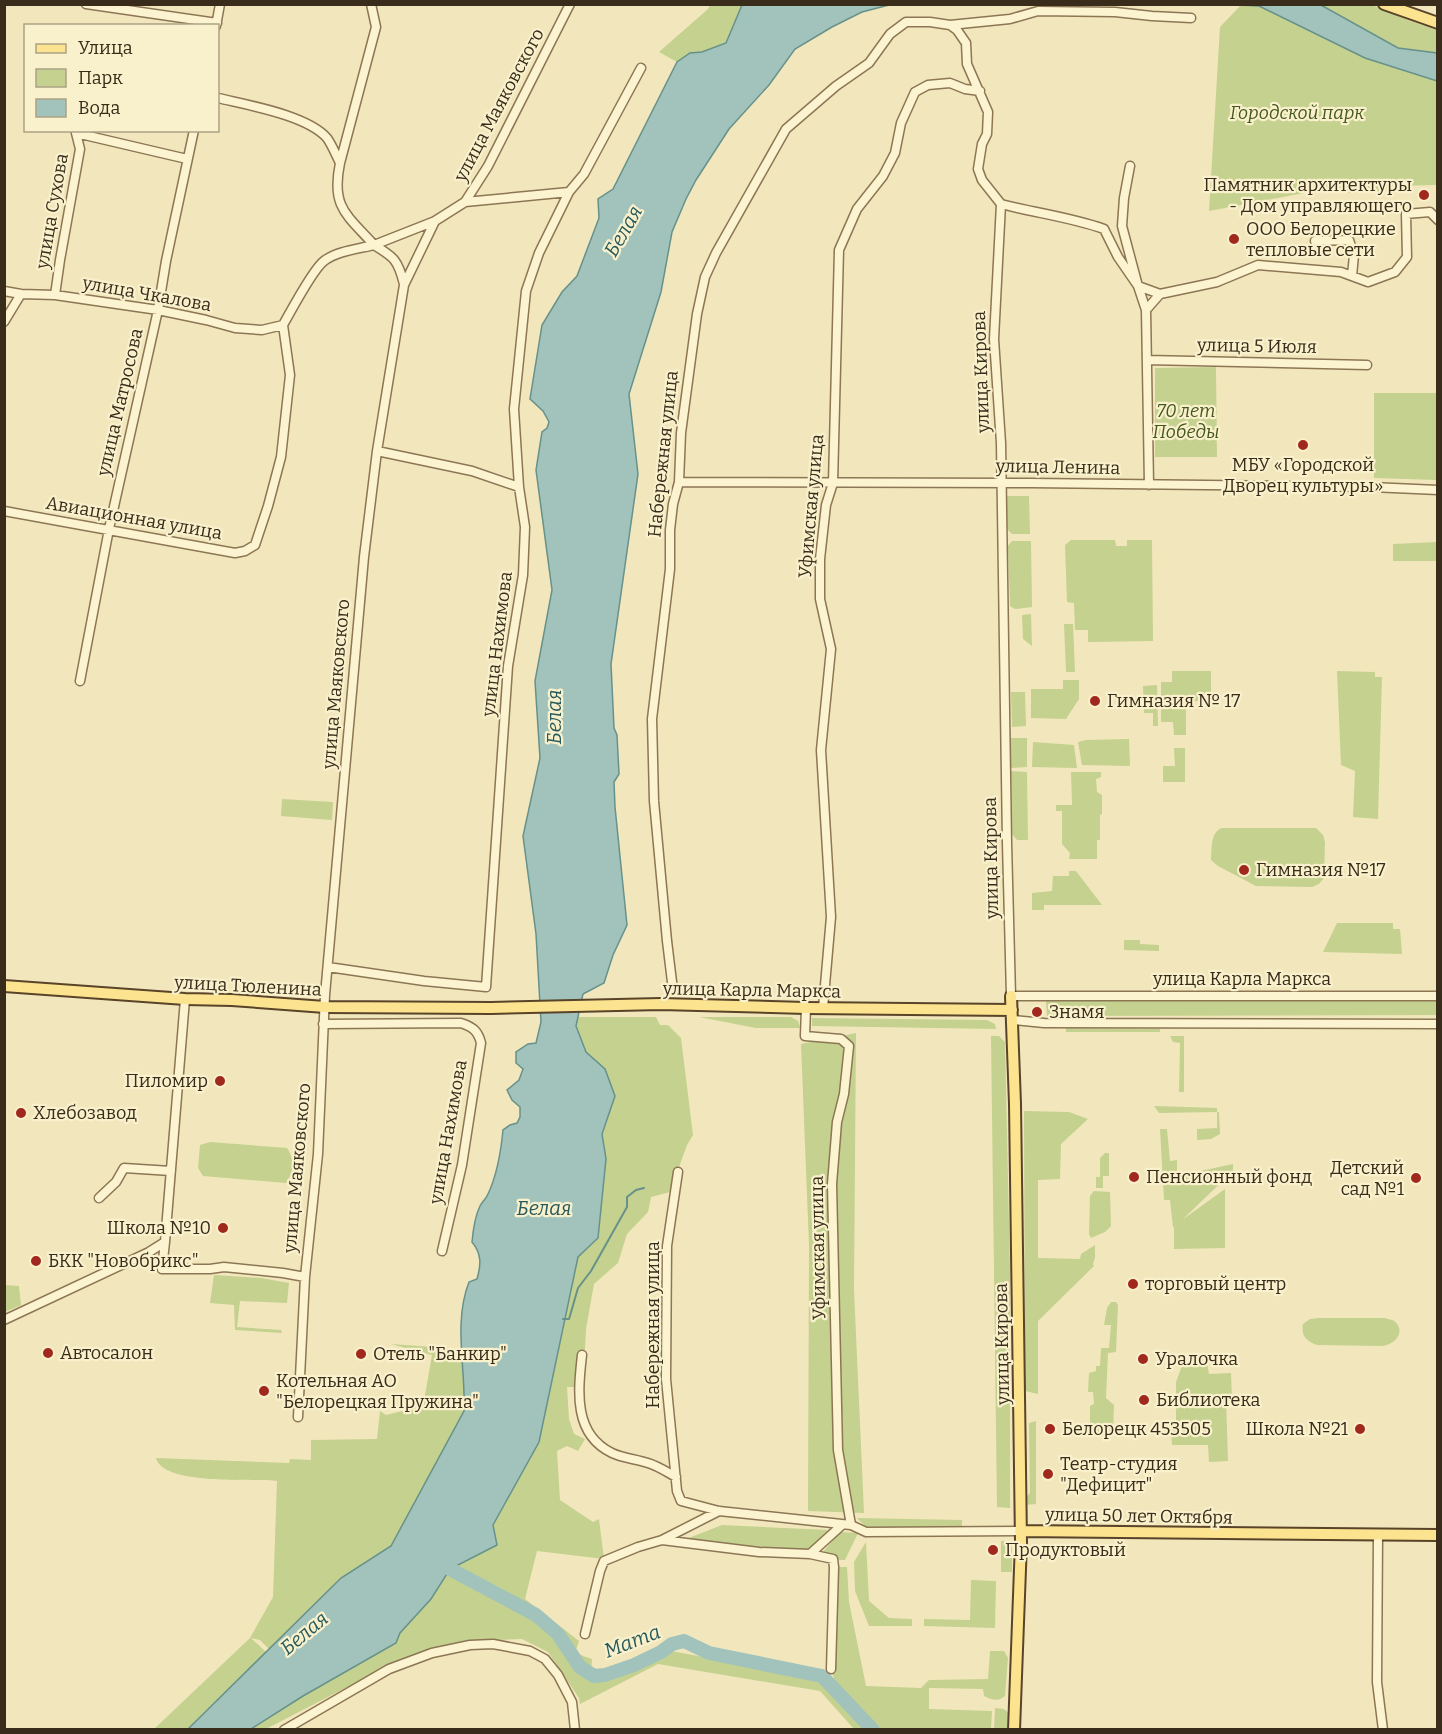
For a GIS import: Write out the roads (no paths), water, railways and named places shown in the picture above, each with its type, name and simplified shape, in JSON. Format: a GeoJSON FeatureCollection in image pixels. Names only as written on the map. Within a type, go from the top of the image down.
{"type":"FeatureCollection","features":[{"type":"Feature","properties":{"kind":"main road"},"geometry":{"type":"LineString","coordinates":[[1384,4],[1437,23]]}},
{"type":"Feature","properties":{"kind":"main road","name":"улица Тюленина"},"geometry":{"type":"LineString","coordinates":[[4,986],[325,1007],[491,1008]]}},
{"type":"Feature","properties":{"kind":"main road","name":"улица Кирова"},"geometry":{"type":"LineString","coordinates":[[1011,996],[1020,1394],[1020,1577],[1014,1730]]}},
{"type":"Feature","properties":{"kind":"main road","name":"улица Карла Маркса"},"geometry":{"type":"LineString","coordinates":[[491,1008],[661,1004],[1012,1015]]}},
{"type":"Feature","properties":{"kind":"main road","name":"улица 50 лет Октября"},"geometry":{"type":"LineString","coordinates":[[1020,1531],[1437,1535]]}},
{"type":"Feature","properties":{"kind":"street"},"geometry":{"type":"LineString","coordinates":[[86,4],[217,24],[220,4]]}},
{"type":"Feature","properties":{"kind":"street"},"geometry":{"type":"LineString","coordinates":[[371,4],[376,27],[340,162],[337,179],[339,203],[374,245],[396,260],[404,285]]}},
{"type":"Feature","properties":{"kind":"street","name":"улица Маяковского"},"geometry":{"type":"LineString","coordinates":[[298,1418],[304,1277],[318,1154],[323,1024],[364,557],[377,451],[404,285],[435,221],[465,202],[488,166],[570,4]]}},
{"type":"Feature","properties":{"kind":"street"},"geometry":{"type":"LineString","coordinates":[[950,25],[1010,19],[1038,11],[1115,12],[1191,18]]}},
{"type":"Feature","properties":{"kind":"street","name":"Набережная улица"},"geometry":{"type":"LineString","coordinates":[[673,990],[654,801],[651,719],[670,569],[670,530],[673,504],[679,482],[681,433],[697,314],[705,277],[716,253],[786,129],[836,86],[869,63],[890,34],[906,22],[950,25]]}},
{"type":"Feature","properties":{"kind":"street"},"geometry":{"type":"LineString","coordinates":[[950,25],[957,30],[966,43],[967,64],[988,112],[987,134],[982,144],[978,169],[982,180],[1000,204],[1083,222],[1104,229],[1138,286],[1160,294],[1217,282],[1258,265],[1341,272],[1368,282],[1395,272],[1407,256],[1406,214],[1430,212],[1437,220]]}},
{"type":"Feature","properties":{"kind":"street","name":"улица Нахимова"},"geometry":{"type":"LineString","coordinates":[[328,967],[424,981],[486,987],[508,666],[523,575],[525,527],[519,487],[514,410],[526,291],[539,254],[569,192],[584,174],[641,68]]}},
{"type":"Feature","properties":{"kind":"street","name":"Уфимская улица"},"geometry":{"type":"LineString","coordinates":[[823,1008],[831,917],[821,750],[831,649],[820,599],[820,559],[826,505],[832,483],[839,250],[857,209],[883,176],[895,153],[901,123],[915,92],[928,85],[950,83],[980,92]]}},
{"type":"Feature","properties":{"kind":"street"},"geometry":{"type":"LineString","coordinates":[[219,98],[269,111],[315,128],[327,139],[340,162]]}},
{"type":"Feature","properties":{"kind":"street","name":"улица Матросова"},"geometry":{"type":"LineString","coordinates":[[80,681],[109,529],[158,310],[194,132]]}},
{"type":"Feature","properties":{"kind":"street","name":"улица Сухова"},"geometry":{"type":"LineString","coordinates":[[55,295],[80,149],[76,133],[187,159]]}},
{"type":"Feature","properties":{"kind":"street"},"geometry":{"type":"LineString","coordinates":[[1130,166],[1122,226],[1146,310],[1149,485]]}},
{"type":"Feature","properties":{"kind":"street"},"geometry":{"type":"LineString","coordinates":[[465,202],[569,192]]}},
{"type":"Feature","properties":{"kind":"street","name":"улица Кирова"},"geometry":{"type":"LineString","coordinates":[[1000,204],[994,339],[1001,443],[1011,996]]}},
{"type":"Feature","properties":{"kind":"street"},"geometry":{"type":"LineString","coordinates":[[283,325],[316,270],[324,261],[336,255],[374,245],[435,221]]}},
{"type":"Feature","properties":{"kind":"street"},"geometry":{"type":"LineString","coordinates":[[1315,241],[1349,240],[1354,255],[1352,276]]}},
{"type":"Feature","properties":{"kind":"street","name":"улица Чкалова"},"geometry":{"type":"LineString","coordinates":[[4,291],[55,295],[158,310],[235,328],[262,330],[283,325]]}},
{"type":"Feature","properties":{"kind":"street"},"geometry":{"type":"LineString","coordinates":[[4,322],[21,294]]}},
{"type":"Feature","properties":{"kind":"street"},"geometry":{"type":"LineString","coordinates":[[1146,310],[1160,294]]}},
{"type":"Feature","properties":{"kind":"street","name":"Авиационная улица"},"geometry":{"type":"LineString","coordinates":[[4,511],[235,553],[245,551],[255,544],[281,457],[290,375],[283,325]]}},
{"type":"Feature","properties":{"kind":"street","name":"улица 5 Июля"},"geometry":{"type":"LineString","coordinates":[[1147,360],[1367,364]]}},
{"type":"Feature","properties":{"kind":"street"},"geometry":{"type":"LineString","coordinates":[[377,451],[472,471],[519,487]]}},
{"type":"Feature","properties":{"kind":"street","name":"улица Ленина"},"geometry":{"type":"LineString","coordinates":[[679,482],[1001,483],[1371,487],[1437,490]]}},
{"type":"Feature","properties":{"kind":"street","name":"улица Карла Маркса"},"geometry":{"type":"LineString","coordinates":[[1011,996],[1437,996]]}},
{"type":"Feature","properties":{"kind":"street"},"geometry":{"type":"LineString","coordinates":[[185,999],[162,1269],[224,1267],[304,1277]]}},
{"type":"Feature","properties":{"kind":"street","name":"Уфимская улица"},"geometry":{"type":"LineString","coordinates":[[806,1008],[805,1036],[841,1039],[849,1046],[844,1094],[837,1122],[832,1184],[838,1450],[851,1525]]}},
{"type":"Feature","properties":{"kind":"street","name":"улица Карла Маркса"},"geometry":{"type":"LineString","coordinates":[[1012,1015],[1044,1023],[1437,1024]]}},
{"type":"Feature","properties":{"kind":"street","name":"улица Нахимова"},"geometry":{"type":"LineString","coordinates":[[323,1024],[461,1023],[478,1033],[480,1043],[462,1165],[442,1251]]}},
{"type":"Feature","properties":{"kind":"street"},"geometry":{"type":"LineString","coordinates":[[99,1198],[116,1182],[124,1168],[171,1171]]}},
{"type":"Feature","properties":{"kind":"street","name":"Набережная улица"},"geometry":{"type":"LineString","coordinates":[[678,1172],[667,1246],[666,1379],[677,1491],[681,1501]]}},
{"type":"Feature","properties":{"kind":"street"},"geometry":{"type":"LineString","coordinates":[[4,1320],[149,1252],[165,1242]]}},
{"type":"Feature","properties":{"kind":"street"},"geometry":{"type":"LineString","coordinates":[[582,1355],[578,1387],[584,1425],[598,1444],[613,1454],[649,1463],[676,1477]]}},
{"type":"Feature","properties":{"kind":"street","name":"улица 50 лет Октября"},"geometry":{"type":"LineString","coordinates":[[681,1501],[719,1511],[851,1525],[866,1532],[1020,1531]]}},
{"type":"Feature","properties":{"kind":"street"},"geometry":{"type":"LineString","coordinates":[[585,1634],[604,1561],[662,1540],[719,1511]]}},
{"type":"Feature","properties":{"kind":"street"},"geometry":{"type":"LineString","coordinates":[[810,1554],[842,1525]]}},
{"type":"Feature","properties":{"kind":"street"},"geometry":{"type":"LineString","coordinates":[[1378,1535],[1377,1682],[1383,1730]]}},
{"type":"Feature","properties":{"kind":"street"},"geometry":{"type":"LineString","coordinates":[[662,1540],[759,1552],[810,1554],[833,1559],[831,1669]]}},
{"type":"Feature","properties":{"kind":"street"},"geometry":{"type":"LineString","coordinates":[[284,1730],[390,1669],[432,1653],[470,1645],[493,1644],[530,1651],[545,1659],[558,1676],[572,1702],[575,1730]]}},
{"type":"Feature","properties":{"kind":"water","name":"Белая"},"geometry":{"type":"Polygon","coordinates":[[[742,5],[889,5],[862,12],[795,49],[769,85],[729,129],[696,180],[672,232],[661,292],[629,394],[638,474],[611,664],[619,774],[614,782],[615,807],[627,925],[613,955],[604,983],[583,994],[576,1026],[586,1052],[605,1069],[615,1096],[602,1134],[606,1159],[598,1238],[578,1257],[539,1442],[493,1525],[497,1545],[450,1569],[431,1599],[400,1633],[396,1643],[303,1696],[251,1729],[187,1730],[341,1578],[391,1546],[464,1411],[461,1330],[464,1298],[469,1282],[477,1279],[479,1269],[479,1255],[472,1242],[475,1224],[478,1210],[494,1179],[503,1130],[517,1123],[520,1117],[520,1107],[512,1100],[507,1090],[519,1080],[523,1069],[516,1063],[516,1052],[528,1044],[536,1043],[541,1022],[536,934],[523,836],[540,758],[535,681],[552,590],[536,470],[542,432],[547,428],[549,422],[543,411],[530,399],[542,325],[562,292],[577,276],[599,218],[598,199],[613,189],[677,62],[690,53],[702,52],[726,43],[742,5]]]}},
{"type":"Feature","properties":{"kind":"water"},"geometry":{"type":"Polygon","coordinates":[[[1238,5],[1321,5],[1398,48],[1437,53],[1437,81],[1365,58],[1259,6],[1238,5]]]}},
{"type":"Feature","properties":{"kind":"waterway"},"geometry":{"type":"LineString","coordinates":[[563,1319],[569,1319],[578,1288],[591,1271],[627,1207],[627,1197],[636,1190],[644,1188]]}},
{"type":"Feature","properties":{"kind":"waterway","name":"Мата"},"geometry":{"type":"LineString","coordinates":[[439,1557],[450,1569],[536,1615],[558,1634],[580,1667],[594,1676],[605,1675],[634,1665],[672,1644],[684,1641],[709,1653],[822,1676],[873,1730]]}},
{"type":"Feature","properties":{"kind":"place","name":"Памятник архитектуры - Дом управляющего"},"geometry":{"type":"Point","coordinates":[1424,195]}},
{"type":"Feature","properties":{"kind":"place","name":"ООО Белорецкие тепловые сети"},"geometry":{"type":"Point","coordinates":[1234,239]}},
{"type":"Feature","properties":{"kind":"place","name":"МБУ «Городской Дворец культуры»"},"geometry":{"type":"Point","coordinates":[1303,445]}},
{"type":"Feature","properties":{"kind":"place","name":"Гимназия № 17"},"geometry":{"type":"Point","coordinates":[1095,701]}},
{"type":"Feature","properties":{"kind":"place","name":"Гимназия №17"},"geometry":{"type":"Point","coordinates":[1244,870]}},
{"type":"Feature","properties":{"kind":"place","name":"Знамя"},"geometry":{"type":"Point","coordinates":[1037,1012]}},
{"type":"Feature","properties":{"kind":"place","name":"Пиломир"},"geometry":{"type":"Point","coordinates":[220,1081]}},
{"type":"Feature","properties":{"kind":"place","name":"Хлебозавод"},"geometry":{"type":"Point","coordinates":[21,1113]}},
{"type":"Feature","properties":{"kind":"place","name":"Пенсионный фонд"},"geometry":{"type":"Point","coordinates":[1134,1177]}},
{"type":"Feature","properties":{"kind":"place","name":"Детский сад №1"},"geometry":{"type":"Point","coordinates":[1416,1178]}},
{"type":"Feature","properties":{"kind":"place","name":"Школа №10"},"geometry":{"type":"Point","coordinates":[223,1228]}},
{"type":"Feature","properties":{"kind":"place","name":"БКК \"Новобрикс\""},"geometry":{"type":"Point","coordinates":[36,1261]}},
{"type":"Feature","properties":{"kind":"place","name":"торговый центр"},"geometry":{"type":"Point","coordinates":[1133,1284]}},
{"type":"Feature","properties":{"kind":"place","name":"Автосалон"},"geometry":{"type":"Point","coordinates":[48,1353]}},
{"type":"Feature","properties":{"kind":"place","name":"Отель \"Банкир\""},"geometry":{"type":"Point","coordinates":[361,1354]}},
{"type":"Feature","properties":{"kind":"place","name":"Уралочка"},"geometry":{"type":"Point","coordinates":[1143,1359]}},
{"type":"Feature","properties":{"kind":"place","name":"Котельная АО \"Белорецкая Пружина\""},"geometry":{"type":"Point","coordinates":[264,1391]}},
{"type":"Feature","properties":{"kind":"place","name":"Библиотека"},"geometry":{"type":"Point","coordinates":[1144,1400]}},
{"type":"Feature","properties":{"kind":"place","name":"Белорецк 453505"},"geometry":{"type":"Point","coordinates":[1050,1429]}},
{"type":"Feature","properties":{"kind":"place","name":"Школа №21"},"geometry":{"type":"Point","coordinates":[1360,1429]}},
{"type":"Feature","properties":{"kind":"place","name":"Театр-студия \"Дефицит\""},"geometry":{"type":"Point","coordinates":[1048,1474]}},
{"type":"Feature","properties":{"kind":"place","name":"Продуктовый"},"geometry":{"type":"Point","coordinates":[993,1550]}},
{"type":"Feature","properties":{"kind":"park label","name":"Городской парк"},"geometry":{"type":"Point","coordinates":[1297,113]}},
{"type":"Feature","properties":{"kind":"park label","name":"70 лет Победы"},"geometry":{"type":"Point","coordinates":[1186,421]}}]}
